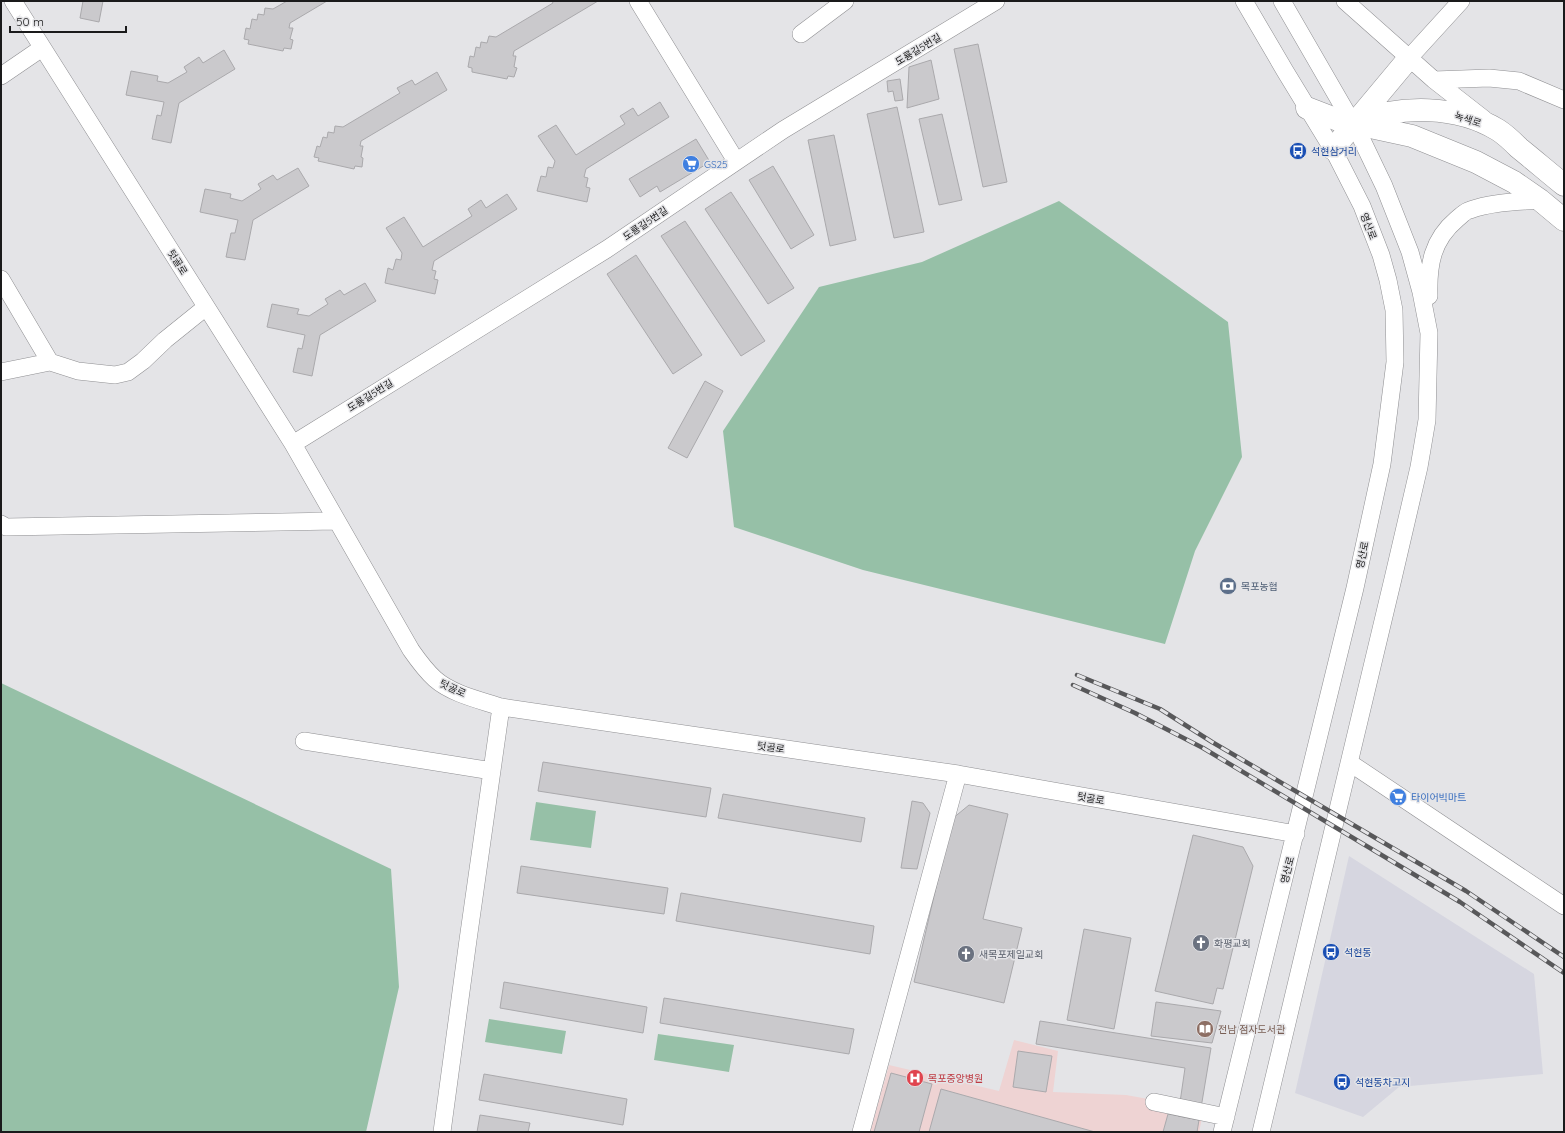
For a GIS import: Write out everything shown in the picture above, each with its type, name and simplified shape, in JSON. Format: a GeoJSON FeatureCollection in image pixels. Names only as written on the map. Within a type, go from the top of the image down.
{"type":"FeatureCollection","features":[{"type":"Feature","properties":{"kind":"main road"},"geometry":{"type":"LineString","coordinates":[[1332,149],[1409,58]]}},
{"type":"Feature","properties":{"kind":"main road"},"geometry":{"type":"LineString","coordinates":[[1308,108],[1326,116],[1353,124],[1393,131],[1428,141],[1476,162],[1514,182],[1540,200],[1564,220]]}},
{"type":"Feature","properties":{"kind":"main road","name":"녹색로"},"geometry":{"type":"LineString","coordinates":[[1353,124],[1386,113],[1423,110],[1450,113],[1474,119],[1499,130],[1564,185]]}},
{"type":"Feature","properties":{"kind":"street","name":"텃골로"},"geometry":{"type":"LineString","coordinates":[[13,1],[293,444],[411,650],[424,668],[436,680],[451,689],[501,707],[958,774],[1296,834]]}},
{"type":"Feature","properties":{"kind":"street"},"geometry":{"type":"LineString","coordinates":[[638,1],[736,161]]}},
{"type":"Feature","properties":{"kind":"street"},"geometry":{"type":"LineString","coordinates":[[801,34],[845,1]]}},
{"type":"Feature","properties":{"kind":"street","name":"도룡길5번길"},"geometry":{"type":"LineString","coordinates":[[293,444],[606,249],[783,130],[996,1]]}},
{"type":"Feature","properties":{"kind":"street","name":"영산로"},"geometry":{"type":"LineString","coordinates":[[1224,1125],[1355,588],[1381,471],[1395,362],[1394,310],[1381,255],[1362,206],[1332,149],[1244,1]]}},
{"type":"Feature","properties":{"kind":"street"},"geometry":{"type":"LineString","coordinates":[[1282,1],[1353,124],[1384,186],[1410,252],[1421,292],[1429,333]]}},
{"type":"Feature","properties":{"kind":"street"},"geometry":{"type":"LineString","coordinates":[[1345,1],[1434,80],[1499,130]]}},
{"type":"Feature","properties":{"kind":"street"},"geometry":{"type":"LineString","coordinates":[[1409,58],[1461,1]]}},
{"type":"Feature","properties":{"kind":"street"},"geometry":{"type":"LineString","coordinates":[[1,76],[42,48]]}},
{"type":"Feature","properties":{"kind":"street"},"geometry":{"type":"LineString","coordinates":[[1434,80],[1489,78],[1519,81],[1564,100]]}},
{"type":"Feature","properties":{"kind":"street"},"geometry":{"type":"LineString","coordinates":[[1261,1132],[1326,854],[1350,763],[1420,467],[1427,420],[1429,333],[1428,275],[1433,252],[1448,227],[1468,210],[1497,203],[1540,200]]}},
{"type":"Feature","properties":{"kind":"street"},"geometry":{"type":"LineString","coordinates":[[1,279],[50,362]]}},
{"type":"Feature","properties":{"kind":"street"},"geometry":{"type":"LineString","coordinates":[[1,372],[50,362],[78,371],[115,375],[128,372],[206,307]]}},
{"type":"Feature","properties":{"kind":"street"},"geometry":{"type":"LineString","coordinates":[[1,524],[6,527],[336,521]]}},
{"type":"Feature","properties":{"kind":"street"},"geometry":{"type":"LineString","coordinates":[[442,1132],[501,707]]}},
{"type":"Feature","properties":{"kind":"street"},"geometry":{"type":"LineString","coordinates":[[304,741],[492,771]]}},
{"type":"Feature","properties":{"kind":"street"},"geometry":{"type":"LineString","coordinates":[[1350,763],[1564,906]]}},
{"type":"Feature","properties":{"kind":"street"},"geometry":{"type":"LineString","coordinates":[[861,1132],[958,774]]}},
{"type":"Feature","properties":{"kind":"street"},"geometry":{"type":"LineString","coordinates":[[1154,1102],[1224,1125]]}},
{"type":"Feature","properties":{"kind":"shaded area","name":"석현동차고지"},"geometry":{"type":"Polygon","coordinates":[[[1349,856],[1534,974],[1543,1074],[1399,1087],[1363,1117],[1295,1093],[1349,856]]]}},
{"type":"Feature","properties":{"kind":"shaded area","name":"목포중앙병원"},"geometry":{"type":"Polygon","coordinates":[[[1014,1040],[1058,1051],[1053,1092],[1126,1095],[1204,1109],[1199,1132],[870,1132],[889,1065],[999,1091],[1014,1040]]]}},
{"type":"Feature","properties":{"kind":"green space"},"geometry":{"type":"Polygon","coordinates":[[[1059,201],[1228,322],[1242,457],[1195,551],[1165,644],[863,570],[734,527],[723,431],[819,287],[922,262],[1059,201]]]}},
{"type":"Feature","properties":{"kind":"green space"},"geometry":{"type":"Polygon","coordinates":[[[1,683],[391,869],[399,987],[366,1132],[1,1132],[1,683]]]}},
{"type":"Feature","properties":{"kind":"green space"},"geometry":{"type":"Polygon","coordinates":[[[536,802],[596,811],[591,848],[530,840],[536,802]]]}},
{"type":"Feature","properties":{"kind":"green space"},"geometry":{"type":"Polygon","coordinates":[[[489,1019],[566,1031],[562,1054],[485,1042],[489,1019]]]}},
{"type":"Feature","properties":{"kind":"green space"},"geometry":{"type":"Polygon","coordinates":[[[658,1034],[734,1045],[729,1072],[654,1060],[658,1034]]]}},
{"type":"Feature","properties":{"kind":"building"},"geometry":{"type":"Polygon","coordinates":[[[83,1],[103,1],[99,22],[80,18],[83,1]]]}},
{"type":"Feature","properties":{"kind":"building"},"geometry":{"type":"Polygon","coordinates":[[[287,1],[327,1],[290,23],[289,28],[293,28],[290,39],[293,40],[291,49],[284,48],[283,51],[248,44],[249,40],[244,39],[246,28],[250,29],[252,19],[257,20],[258,14],[264,15],[265,8],[273,9],[287,1]]]}},
{"type":"Feature","properties":{"kind":"building"},"geometry":{"type":"Polygon","coordinates":[[[552,1],[598,1],[514,51],[513,56],[516,56],[514,67],[517,68],[514,77],[508,76],[507,79],[472,72],[472,68],[468,67],[470,56],[474,57],[476,47],[480,48],[481,42],[487,43],[489,36],[496,37],[553,3],[552,1]]]}},
{"type":"Feature","properties":{"kind":"building"},"geometry":{"type":"Polygon","coordinates":[[[978,44],[1007,182],[983,187],[954,49],[978,44]]]}},
{"type":"Feature","properties":{"kind":"building"},"geometry":{"type":"Polygon","coordinates":[[[224,50],[235,69],[179,103],[171,143],[152,139],[157,115],[161,116],[164,102],[126,95],[131,71],[158,76],[157,81],[168,83],[187,72],[184,67],[199,57],[203,63],[224,50]]]}},
{"type":"Feature","properties":{"kind":"building"},"geometry":{"type":"Polygon","coordinates":[[[931,60],[939,99],[907,108],[909,67],[931,60]]]}},
{"type":"Feature","properties":{"kind":"building"},"geometry":{"type":"Polygon","coordinates":[[[437,72],[447,90],[361,141],[360,146],[363,146],[361,157],[363,158],[362,167],[355,166],[354,169],[318,161],[319,158],[314,157],[317,146],[320,147],[323,137],[327,138],[328,132],[334,133],[335,126],[343,127],[400,93],[397,88],[412,80],[415,85],[437,72]]]}},
{"type":"Feature","properties":{"kind":"building"},"geometry":{"type":"Polygon","coordinates":[[[900,79],[903,100],[895,101],[893,91],[888,92],[887,81],[900,79]]]}},
{"type":"Feature","properties":{"kind":"building"},"geometry":{"type":"Polygon","coordinates":[[[660,102],[669,117],[586,169],[584,177],[588,178],[586,187],[590,188],[587,202],[537,191],[541,176],[546,177],[548,167],[553,168],[555,161],[538,136],[556,125],[576,155],[625,124],[620,116],[633,108],[638,116],[660,102]]]}},
{"type":"Feature","properties":{"kind":"building"},"geometry":{"type":"Polygon","coordinates":[[[897,107],[924,232],[894,238],[867,114],[897,107]]]}},
{"type":"Feature","properties":{"kind":"building"},"geometry":{"type":"Polygon","coordinates":[[[942,114],[962,200],[939,205],[919,119],[942,114]]]}},
{"type":"Feature","properties":{"kind":"building"},"geometry":{"type":"Polygon","coordinates":[[[834,135],[856,240],[830,246],[808,140],[834,135]]]}},
{"type":"Feature","properties":{"kind":"building"},"geometry":{"type":"Polygon","coordinates":[[[696,139],[710,162],[660,192],[657,186],[640,197],[629,179],[696,139]]]}},
{"type":"Feature","properties":{"kind":"building"},"geometry":{"type":"Polygon","coordinates":[[[773,166],[814,235],[791,249],[749,180],[773,166]]]}},
{"type":"Feature","properties":{"kind":"building"},"geometry":{"type":"Polygon","coordinates":[[[298,168],[309,186],[253,220],[245,260],[226,257],[231,233],[235,233],[238,220],[200,212],[205,189],[231,194],[230,198],[242,201],[261,189],[258,184],[273,175],[277,180],[298,168]]]}},
{"type":"Feature","properties":{"kind":"building"},"geometry":{"type":"Polygon","coordinates":[[[731,192],[794,288],[768,304],[705,209],[731,192]]]}},
{"type":"Feature","properties":{"kind":"building"},"geometry":{"type":"Polygon","coordinates":[[[507,194],[517,209],[434,261],[432,270],[436,271],[434,279],[438,280],[435,294],[385,283],[388,268],[393,270],[396,259],[401,260],[402,253],[386,228],[404,217],[423,247],[472,216],[468,209],[481,200],[486,208],[507,194]]]}},
{"type":"Feature","properties":{"kind":"building"},"geometry":{"type":"Polygon","coordinates":[[[685,221],[765,341],[741,356],[661,236],[685,221]]]}},
{"type":"Feature","properties":{"kind":"building"},"geometry":{"type":"Polygon","coordinates":[[[636,255],[702,355],[673,374],[607,274],[636,255]]]}},
{"type":"Feature","properties":{"kind":"building"},"geometry":{"type":"Polygon","coordinates":[[[365,283],[376,301],[320,335],[312,376],[293,372],[298,348],[302,349],[305,335],[267,327],[272,304],[299,309],[297,314],[309,316],[328,304],[325,299],[340,290],[344,295],[365,283]]]}},
{"type":"Feature","properties":{"kind":"building"},"geometry":{"type":"Polygon","coordinates":[[[705,381],[723,391],[687,458],[668,448],[705,381]]]}},
{"type":"Feature","properties":{"kind":"building"},"geometry":{"type":"Polygon","coordinates":[[[543,762],[711,788],[706,817],[538,791],[543,762]]]}},
{"type":"Feature","properties":{"kind":"building"},"geometry":{"type":"Polygon","coordinates":[[[723,794],[865,818],[861,842],[718,818],[723,794]]]}},
{"type":"Feature","properties":{"kind":"building"},"geometry":{"type":"Polygon","coordinates":[[[912,801],[923,803],[930,813],[917,869],[901,868],[912,801]]]}},
{"type":"Feature","properties":{"kind":"building"},"geometry":{"type":"Polygon","coordinates":[[[969,805],[1008,814],[983,919],[1022,928],[1004,1003],[914,982],[952,819],[969,805]]]}},
{"type":"Feature","properties":{"kind":"building"},"geometry":{"type":"Polygon","coordinates":[[[1193,835],[1243,847],[1253,866],[1223,989],[1217,988],[1213,1004],[1155,991],[1193,835]]]}},
{"type":"Feature","properties":{"kind":"building"},"geometry":{"type":"Polygon","coordinates":[[[521,866],[668,888],[664,914],[517,893],[521,866]]]}},
{"type":"Feature","properties":{"kind":"building"},"geometry":{"type":"Polygon","coordinates":[[[681,893],[874,926],[870,954],[676,921],[681,893]]]}},
{"type":"Feature","properties":{"kind":"building"},"geometry":{"type":"Polygon","coordinates":[[[1084,929],[1131,938],[1114,1029],[1067,1020],[1084,929]]]}},
{"type":"Feature","properties":{"kind":"building"},"geometry":{"type":"Polygon","coordinates":[[[504,982],[647,1007],[643,1033],[500,1008],[504,982]]]}},
{"type":"Feature","properties":{"kind":"building"},"geometry":{"type":"Polygon","coordinates":[[[664,998],[854,1029],[849,1054],[660,1023],[664,998]]]}},
{"type":"Feature","properties":{"kind":"building"},"geometry":{"type":"Polygon","coordinates":[[[1156,1002],[1221,1011],[1212,1043],[1151,1036],[1156,1002]]]}},
{"type":"Feature","properties":{"kind":"building"},"geometry":{"type":"Polygon","coordinates":[[[1040,1021],[1211,1048],[1199,1120],[1178,1116],[1185,1068],[1036,1044],[1040,1021]]]}},
{"type":"Feature","properties":{"kind":"building"},"geometry":{"type":"Polygon","coordinates":[[[1018,1051],[1052,1056],[1046,1092],[1013,1087],[1018,1051]]]}},
{"type":"Feature","properties":{"kind":"building"},"geometry":{"type":"Polygon","coordinates":[[[891,1073],[932,1084],[919,1132],[874,1132],[891,1073]]]}},
{"type":"Feature","properties":{"kind":"building"},"geometry":{"type":"Polygon","coordinates":[[[484,1074],[627,1099],[623,1125],[479,1100],[484,1074]]]}},
{"type":"Feature","properties":{"kind":"building"},"geometry":{"type":"Polygon","coordinates":[[[941,1089],[1095,1132],[929,1132],[941,1089]]]}},
{"type":"Feature","properties":{"kind":"building"},"geometry":{"type":"Polygon","coordinates":[[[1168,1114],[1199,1120],[1197,1132],[1163,1132],[1168,1114]]]}},
{"type":"Feature","properties":{"kind":"building"},"geometry":{"type":"Polygon","coordinates":[[[480,1115],[530,1123],[528,1132],[477,1132],[480,1115]]]}},
{"type":"Feature","properties":{"kind":"railway"},"geometry":{"type":"LineString","coordinates":[[1077,675],[1160,709],[1212,742],[1466,891],[1564,957]]}},
{"type":"Feature","properties":{"kind":"railway"},"geometry":{"type":"LineString","coordinates":[[1073,685],[1135,713],[1203,748],[1460,902],[1564,973]]}},
{"type":"Feature","properties":{"kind":"place","name":"석현삼거리"},"geometry":{"type":"Point","coordinates":[1298,151]}},
{"type":"Feature","properties":{"kind":"place","name":"GS25"},"geometry":{"type":"Point","coordinates":[691,164]}},
{"type":"Feature","properties":{"kind":"place","name":"목포농협"},"geometry":{"type":"Point","coordinates":[1228,586]}},
{"type":"Feature","properties":{"kind":"place","name":"타이어빅마트"},"geometry":{"type":"Point","coordinates":[1398,797]}},
{"type":"Feature","properties":{"kind":"place","name":"화평교회"},"geometry":{"type":"Point","coordinates":[1201,943]}},
{"type":"Feature","properties":{"kind":"place","name":"석현동"},"geometry":{"type":"Point","coordinates":[1331,952]}},
{"type":"Feature","properties":{"kind":"place","name":"새목포제일교회"},"geometry":{"type":"Point","coordinates":[966,954]}},
{"type":"Feature","properties":{"kind":"place","name":"전남 점자도서관"},"geometry":{"type":"Point","coordinates":[1205,1029]}},
{"type":"Feature","properties":{"kind":"place","name":"목포중앙병원"},"geometry":{"type":"Point","coordinates":[915,1078]}},
{"type":"Feature","properties":{"kind":"place","name":"석현동차고지"},"geometry":{"type":"Point","coordinates":[1342,1082]}}]}
